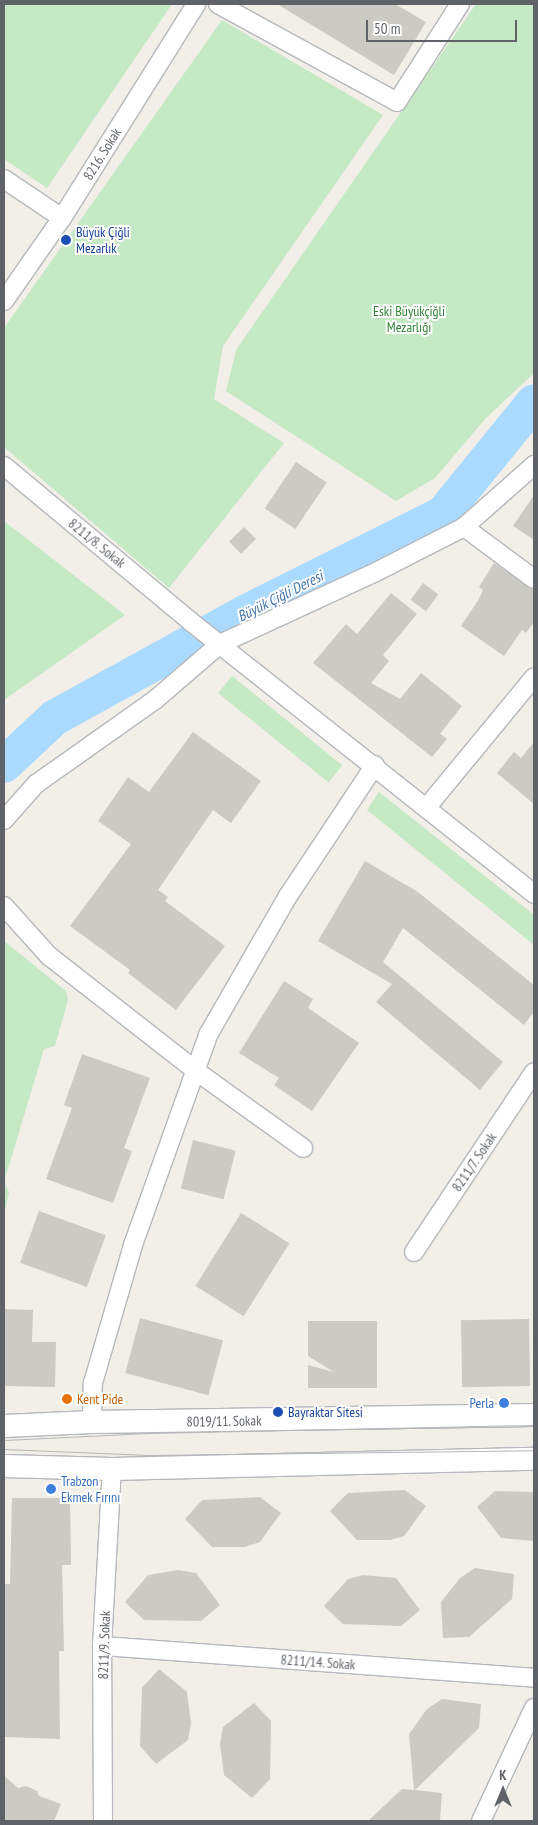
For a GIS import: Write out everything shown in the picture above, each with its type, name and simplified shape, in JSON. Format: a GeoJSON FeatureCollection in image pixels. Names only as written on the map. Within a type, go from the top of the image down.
{"type":"FeatureCollection","features":[{"type":"Feature","properties":{"kind":"street","name":"8216. Sokak"},"geometry":{"type":"LineString","coordinates":[[4,301],[62,218],[196,4]]}},
{"type":"Feature","properties":{"kind":"street"},"geometry":{"type":"LineString","coordinates":[[218,4],[397,102],[460,4]]}},
{"type":"Feature","properties":{"kind":"street"},"geometry":{"type":"LineString","coordinates":[[4,179],[62,218]]}},
{"type":"Feature","properties":{"kind":"street"},"geometry":{"type":"LineString","coordinates":[[4,820],[36,784],[156,700],[220,644],[376,572],[464,527],[534,465]]}},
{"type":"Feature","properties":{"kind":"street","name":"8211/8. Sokak"},"geometry":{"type":"LineString","coordinates":[[4,466],[190,621],[375,765],[534,894]]}},
{"type":"Feature","properties":{"kind":"street"},"geometry":{"type":"LineString","coordinates":[[464,527],[534,580]]}},
{"type":"Feature","properties":{"kind":"street"},"geometry":{"type":"LineString","coordinates":[[427,807],[534,677]]}},
{"type":"Feature","properties":{"kind":"street"},"geometry":{"type":"LineString","coordinates":[[92,1422],[93,1383],[130,1255],[208,1035],[288,896],[375,765]]}},
{"type":"Feature","properties":{"kind":"street"},"geometry":{"type":"LineString","coordinates":[[4,906],[49,956],[196,1071],[303,1148]]}},
{"type":"Feature","properties":{"kind":"street","name":"8211/7. Sokak"},"geometry":{"type":"LineString","coordinates":[[414,1252],[534,1072]]}},
{"type":"Feature","properties":{"kind":"street","name":"8019/11. Sokak"},"geometry":{"type":"LineString","coordinates":[[4,1426],[92,1422],[534,1415]]}},
{"type":"Feature","properties":{"kind":"street"},"geometry":{"type":"LineString","coordinates":[[4,1466],[112,1469],[534,1459]]}},
{"type":"Feature","properties":{"kind":"street","name":"8211/9. Sokak"},"geometry":{"type":"LineString","coordinates":[[103,1821],[102,1646],[112,1469]]}},
{"type":"Feature","properties":{"kind":"street","name":"8211/14. Sokak"},"geometry":{"type":"LineString","coordinates":[[102,1646],[534,1678]]}},
{"type":"Feature","properties":{"kind":"street"},"geometry":{"type":"LineString","coordinates":[[481,1821],[534,1708]]}},
{"type":"Feature","properties":{"kind":"green space"},"geometry":{"type":"Polygon","coordinates":[[[4,4],[172,4],[47,188],[4,159],[4,4]]]}},
{"type":"Feature","properties":{"kind":"green space","name":"Eski Büyükçiğli Mezarlığı"},"geometry":{"type":"Polygon","coordinates":[[[476,4],[534,4],[534,373],[486,418],[435,478],[396,501],[226,391],[236,350],[476,4]]]}},
{"type":"Feature","properties":{"kind":"green space"},"geometry":{"type":"Polygon","coordinates":[[[222,20],[383,115],[223,346],[214,399],[284,443],[169,588],[4,447],[4,328],[222,20]]]}},
{"type":"Feature","properties":{"kind":"green space"},"geometry":{"type":"Polygon","coordinates":[[[4,521],[125,615],[4,700],[4,521]]]}},
{"type":"Feature","properties":{"kind":"green space"},"geometry":{"type":"Polygon","coordinates":[[[232,676],[342,765],[329,782],[218,693],[232,676]]]}},
{"type":"Feature","properties":{"kind":"green space"},"geometry":{"type":"Polygon","coordinates":[[[379,792],[534,915],[534,945],[367,810],[379,792]]]}},
{"type":"Feature","properties":{"kind":"green space"},"geometry":{"type":"Polygon","coordinates":[[[4,941],[66,991],[68,1000],[55,1046],[44,1049],[4,1182],[4,941]]]}},
{"type":"Feature","properties":{"kind":"green space"},"geometry":{"type":"Polygon","coordinates":[[[4,1182],[9,1192],[4,1215],[4,1182]]]}},
{"type":"Feature","properties":{"kind":"building"},"geometry":{"type":"Polygon","coordinates":[[[277,4],[395,4],[426,22],[394,75],[277,4]]]}},
{"type":"Feature","properties":{"kind":"building"},"geometry":{"type":"Polygon","coordinates":[[[296,462],[327,483],[295,529],[265,508],[296,462]]]}},
{"type":"Feature","properties":{"kind":"building"},"geometry":{"type":"Polygon","coordinates":[[[534,495],[534,540],[513,526],[534,495]]]}},
{"type":"Feature","properties":{"kind":"building"},"geometry":{"type":"Polygon","coordinates":[[[244,527],[256,539],[241,554],[229,542],[244,527]]]}},
{"type":"Feature","properties":{"kind":"building"},"geometry":{"type":"Polygon","coordinates":[[[494,563],[534,589],[534,622],[526,633],[522,630],[504,656],[461,626],[479,599],[483,590],[479,587],[494,563]]]}},
{"type":"Feature","properties":{"kind":"building"},"geometry":{"type":"Polygon","coordinates":[[[423,583],[438,594],[426,611],[411,600],[423,583]]]}},
{"type":"Feature","properties":{"kind":"building"},"geometry":{"type":"Polygon","coordinates":[[[391,593],[417,614],[383,655],[389,661],[371,683],[400,699],[421,673],[462,706],[440,734],[447,739],[432,757],[313,663],[346,624],[357,634],[391,593]]]}},
{"type":"Feature","properties":{"kind":"building"},"geometry":{"type":"Polygon","coordinates":[[[193,732],[261,781],[231,823],[213,810],[158,890],[168,897],[165,901],[225,946],[176,1010],[128,973],[130,970],[70,926],[131,844],[98,821],[128,777],[149,792],[193,732]]]}},
{"type":"Feature","properties":{"kind":"building"},"geometry":{"type":"Polygon","coordinates":[[[534,742],[534,804],[497,773],[514,752],[521,758],[534,742]]]}},
{"type":"Feature","properties":{"kind":"building"},"geometry":{"type":"Polygon","coordinates":[[[365,861],[418,892],[534,985],[534,1012],[524,1025],[403,928],[383,962],[503,1062],[480,1090],[376,1002],[392,984],[318,941],[365,861]]]}},
{"type":"Feature","properties":{"kind":"building"},"geometry":{"type":"Polygon","coordinates":[[[284,981],[313,999],[308,1008],[359,1043],[312,1111],[274,1085],[279,1078],[239,1053],[284,981]]]}},
{"type":"Feature","properties":{"kind":"building"},"geometry":{"type":"Polygon","coordinates":[[[82,1054],[150,1078],[124,1148],[132,1151],[113,1203],[46,1179],[72,1108],[64,1105],[82,1054]]]}},
{"type":"Feature","properties":{"kind":"building"},"geometry":{"type":"Polygon","coordinates":[[[193,1140],[236,1151],[224,1199],[181,1189],[193,1140]]]}},
{"type":"Feature","properties":{"kind":"building"},"geometry":{"type":"Polygon","coordinates":[[[39,1211],[106,1235],[87,1287],[20,1263],[39,1211]]]}},
{"type":"Feature","properties":{"kind":"building"},"geometry":{"type":"Polygon","coordinates":[[[241,1213],[289,1243],[244,1316],[195,1286],[241,1213]]]}},
{"type":"Feature","properties":{"kind":"building"},"geometry":{"type":"Polygon","coordinates":[[[4,1309],[33,1310],[32,1342],[56,1342],[55,1387],[4,1386],[4,1309]]]}},
{"type":"Feature","properties":{"kind":"building"},"geometry":{"type":"Polygon","coordinates":[[[140,1318],[223,1340],[208,1395],[125,1373],[140,1318]]]}},
{"type":"Feature","properties":{"kind":"building"},"geometry":{"type":"Polygon","coordinates":[[[529,1319],[530,1386],[462,1387],[461,1320],[529,1319]]]}},
{"type":"Feature","properties":{"kind":"building"},"geometry":{"type":"Polygon","coordinates":[[[308,1321],[377,1321],[377,1388],[308,1388],[308,1365],[334,1372],[308,1356],[308,1321]]]}},
{"type":"Feature","properties":{"kind":"building"},"geometry":{"type":"Polygon","coordinates":[[[405,1490],[426,1506],[404,1536],[390,1540],[357,1540],[330,1511],[348,1493],[405,1490]]]}},
{"type":"Feature","properties":{"kind":"building"},"geometry":{"type":"Polygon","coordinates":[[[495,1491],[534,1492],[534,1541],[501,1538],[477,1507],[495,1491]]]}},
{"type":"Feature","properties":{"kind":"building"},"geometry":{"type":"Polygon","coordinates":[[[260,1497],[281,1513],[260,1542],[245,1547],[212,1547],[185,1519],[202,1500],[260,1497]]]}},
{"type":"Feature","properties":{"kind":"building"},"geometry":{"type":"Polygon","coordinates":[[[12,1498],[70,1498],[71,1565],[62,1565],[64,1651],[59,1651],[60,1739],[4,1737],[5,1584],[10,1584],[12,1498]]]}},
{"type":"Feature","properties":{"kind":"building"},"geometry":{"type":"Polygon","coordinates":[[[475,1568],[514,1574],[512,1599],[469,1637],[443,1638],[441,1602],[460,1578],[475,1568]]]}},
{"type":"Feature","properties":{"kind":"building"},"geometry":{"type":"Polygon","coordinates":[[[178,1570],[196,1573],[220,1605],[201,1621],[144,1620],[125,1602],[148,1575],[178,1570]]]}},
{"type":"Feature","properties":{"kind":"building"},"geometry":{"type":"Polygon","coordinates":[[[363,1575],[396,1578],[420,1610],[401,1626],[343,1624],[324,1606],[348,1579],[363,1575]]]}},
{"type":"Feature","properties":{"kind":"building"},"geometry":{"type":"Polygon","coordinates":[[[159,1669],[187,1692],[191,1723],[188,1740],[156,1764],[140,1746],[142,1688],[159,1669]]]}},
{"type":"Feature","properties":{"kind":"building"},"geometry":{"type":"Polygon","coordinates":[[[442,1699],[481,1704],[479,1728],[415,1790],[442,1793],[440,1821],[368,1821],[402,1789],[414,1790],[409,1734],[427,1709],[442,1699]]]}},
{"type":"Feature","properties":{"kind":"building"},"geometry":{"type":"Polygon","coordinates":[[[254,1703],[271,1721],[270,1779],[252,1798],[224,1775],[220,1744],[223,1727],[254,1703]]]}},
{"type":"Feature","properties":{"kind":"building"},"geometry":{"type":"Polygon","coordinates":[[[4,1776],[18,1788],[26,1786],[37,1791],[39,1796],[61,1804],[54,1821],[4,1821],[4,1776]]]}},
{"type":"Feature","properties":{"kind":"waterway","name":"Büyük Çiğli Deresi"},"geometry":{"type":"LineString","coordinates":[[4,765],[54,718],[245,613],[443,514],[534,402]]}},
{"type":"Feature","properties":{"kind":"tram line"},"geometry":{"type":"LineString","coordinates":[[4,1440],[149,1433],[534,1425]]}},
{"type":"Feature","properties":{"kind":"tram line"},"geometry":{"type":"LineString","coordinates":[[4,1449],[149,1455],[534,1450]]}},
{"type":"Feature","properties":{"kind":"place","name":"Büyük Çiğli Mezarlık"},"geometry":{"type":"Point","coordinates":[66,240]}},
{"type":"Feature","properties":{"kind":"place","name":"Kent Pide"},"geometry":{"type":"Point","coordinates":[67,1399]}},
{"type":"Feature","properties":{"kind":"place","name":"Perla"},"geometry":{"type":"Point","coordinates":[504,1403]}},
{"type":"Feature","properties":{"kind":"place","name":"Bayraktar Sitesi"},"geometry":{"type":"Point","coordinates":[278,1412]}},
{"type":"Feature","properties":{"kind":"place","name":"Trabzon Ekmek Fırını"},"geometry":{"type":"Point","coordinates":[51,1489]}}]}
